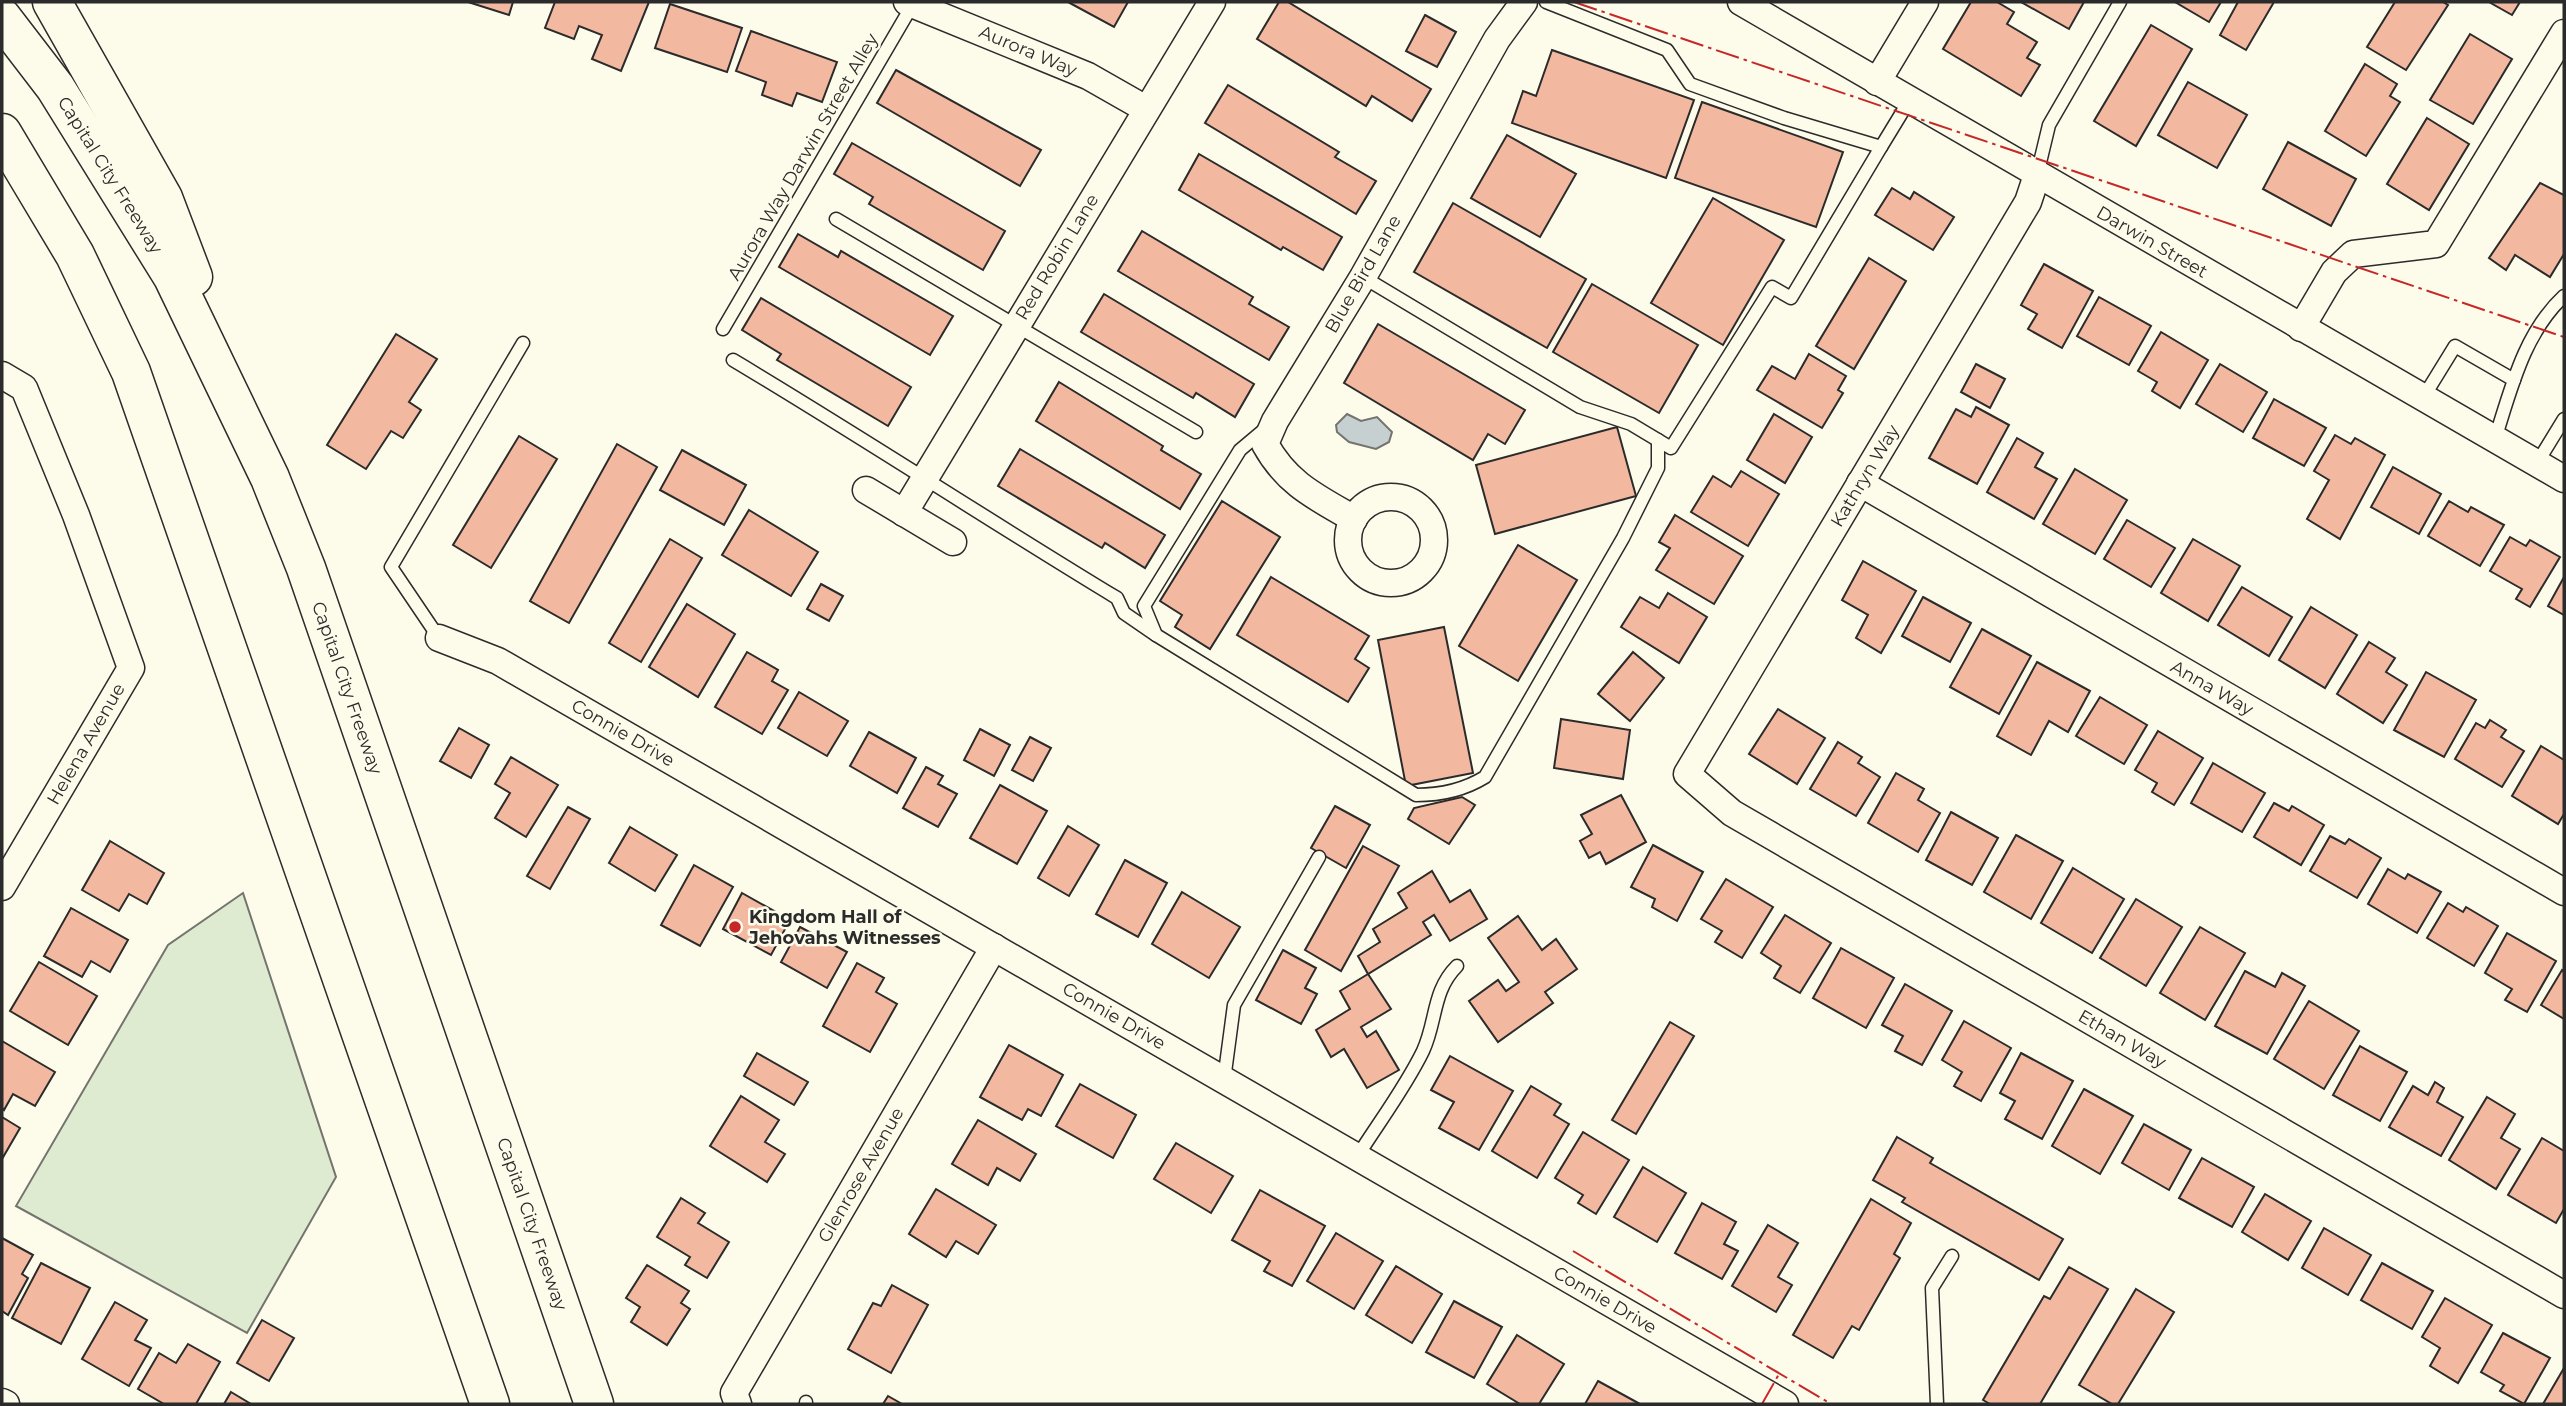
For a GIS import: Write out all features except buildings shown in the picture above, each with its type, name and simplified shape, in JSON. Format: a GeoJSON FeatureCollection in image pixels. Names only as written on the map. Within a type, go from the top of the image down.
{"type":"FeatureCollection","features":[{"type":"Feature","properties":{"kind":"highway"},"geometry":{"type":"LineString","coordinates":[[52,2],[163,198],[270,478]]}},
{"type":"Feature","properties":{"kind":"highway","name":"Capital City Freeway"},"geometry":{"type":"LineString","coordinates":[[2,18],[55,87],[173,277],[270,478],[306,568],[594,1404]]}},
{"type":"Feature","properties":{"kind":"highway"},"geometry":{"type":"LineString","coordinates":[[2,133],[75,256],[131,372],[490,1404]]}},
{"type":"Feature","properties":{"kind":"highway"},"geometry":{"type":"LineString","coordinates":[[2,158],[75,256]]}},
{"type":"Feature","properties":{"kind":"street","name":"Red Robin Lane"},"geometry":{"type":"LineString","coordinates":[[904,513],[1212,2]]}},
{"type":"Feature","properties":{"kind":"street","name":"Blue Bird Lane"},"geometry":{"type":"LineString","coordinates":[[1354,519],[1303,489],[1278,468],[1265,444],[1275,421],[1363,277],[1497,39],[1524,2]]}},
{"type":"Feature","properties":{"kind":"street","name":"Darwin Street"},"geometry":{"type":"LineString","coordinates":[[1741,2],[2564,479]]}},
{"type":"Feature","properties":{"kind":"street"},"geometry":{"type":"LineString","coordinates":[[1877,82],[1925,2]]}},
{"type":"Feature","properties":{"kind":"street","name":"Aurora Way"},"geometry":{"type":"LineString","coordinates":[[910,3],[1088,76],[1146,108]]}},
{"type":"Feature","properties":{"kind":"street"},"geometry":{"type":"LineString","coordinates":[[2301,328],[2334,272],[2353,254],[2436,244],[2564,33]]}},
{"type":"Feature","properties":{"kind":"street","name":"Kathryn Way"},"geometry":{"type":"LineString","coordinates":[[1687,774],[2028,202],[2037,175]]}},
{"type":"Feature","properties":{"kind":"street","name":"Helena Avenue"},"geometry":{"type":"LineString","coordinates":[[2,375],[24,387],[76,515],[131,668],[2,887]]}},
{"type":"Feature","properties":{"kind":"street","name":"Anna Way"},"geometry":{"type":"LineString","coordinates":[[1860,483],[2564,892]]}},
{"type":"Feature","properties":{"kind":"street"},"geometry":{"type":"LineString","coordinates":[[866,490],[953,542]]}},
{"type":"Feature","properties":{"kind":"street","name":"Connie Drive"},"geometry":{"type":"LineString","coordinates":[[439,638],[498,661],[994,947],[1357,1157],[1749,1395],[1784,1404]]}},
{"type":"Feature","properties":{"kind":"street","name":"Ethan Way"},"geometry":{"type":"LineString","coordinates":[[1687,774],[1732,813],[2564,1295]]}},
{"type":"Feature","properties":{"kind":"street","name":"Glenrose Avenue"},"geometry":{"type":"LineString","coordinates":[[738,1404],[734,1393],[994,947]]}},
{"type":"Feature","properties":{"kind":"street"},"geometry":{"type":"LineString","coordinates":[[2,1402],[6,1404]]}},
{"type":"Feature","properties":{"kind":"lane"},"geometry":{"type":"LineString","coordinates":[[1546,2],[1667,50],[1690,85],[1784,118],[1881,146]]}},
{"type":"Feature","properties":{"kind":"lane"},"geometry":{"type":"LineString","coordinates":[[2037,175],[2049,125],[2120,2]]}},
{"type":"Feature","properties":{"kind":"lane","name":"Aurora Way Darwin Street Alley"},"geometry":{"type":"LineString","coordinates":[[723,329],[910,3]]}},
{"type":"Feature","properties":{"kind":"lane"},"geometry":{"type":"LineString","coordinates":[[1363,277],[1580,407],[1631,424],[1671,448],[1772,288],[1791,298],[1909,101]]}},
{"type":"Feature","properties":{"kind":"lane"},"geometry":{"type":"LineString","coordinates":[[836,219],[1196,432]]}},
{"type":"Feature","properties":{"kind":"lane"},"geometry":{"type":"LineString","coordinates":[[2495,439],[2514,380],[2531,339],[2549,310],[2564,296]]}},
{"type":"Feature","properties":{"kind":"lane"},"geometry":{"type":"LineString","coordinates":[[439,638],[391,567],[523,343]]}},
{"type":"Feature","properties":{"kind":"lane"},"geometry":{"type":"LineString","coordinates":[[2423,398],[2455,346],[2514,380]]}},
{"type":"Feature","properties":{"kind":"lane"},"geometry":{"type":"LineString","coordinates":[[733,360],[926,477],[960,503],[1117,598],[1124,612],[1156,635],[1416,795],[1435,795],[1473,785],[1485,777],[1623,538],[1658,468],[1658,440]]}},
{"type":"Feature","properties":{"kind":"lane"},"geometry":{"type":"LineString","coordinates":[[2537,463],[2564,419]]}},
{"type":"Feature","properties":{"kind":"lane"},"geometry":{"type":"LineString","coordinates":[[1156,635],[1144,606],[1240,450],[1275,421]]}},
{"type":"Feature","properties":{"kind":"lane"},"geometry":{"type":"LineString","coordinates":[[1224,1080],[1234,1005],[1320,857]]}},
{"type":"Feature","properties":{"kind":"lane"},"geometry":{"type":"LineString","coordinates":[[1357,1157],[1399,1093],[1424,1048],[1438,993],[1457,966]]}},
{"type":"Feature","properties":{"kind":"lane"},"geometry":{"type":"LineString","coordinates":[[1937,1404],[1932,1288],[1952,1256]]}},
{"type":"Feature","properties":{"kind":"green space"},"geometry":{"type":"Polygon","coordinates":[[[243,893],[336,1177],[247,1333],[16,1206],[168,945],[243,893]]]}},
{"type":"Feature","properties":{"kind":"shaded area"},"geometry":{"type":"Polygon","coordinates":[[[1347,414],[1361,421],[1377,417],[1392,432],[1389,442],[1376,449],[1349,442],[1337,432],[1336,425],[1347,414]]]}},
{"type":"Feature","properties":{"kind":"power"},"geometry":{"type":"LineString","coordinates":[[1574,2],[2564,337]]}},
{"type":"Feature","properties":{"kind":"power"},"geometry":{"type":"LineString","coordinates":[[1573,1251],[1831,1404]]}},
{"type":"Feature","properties":{"kind":"power"},"geometry":{"type":"LineString","coordinates":[[1762,1404],[1779,1374]]}},
{"type":"Feature","properties":{"kind":"place","name":"Kingdom Hall of Jehovahs Witnesses"},"geometry":{"type":"Point","coordinates":[735,927]}}]}
